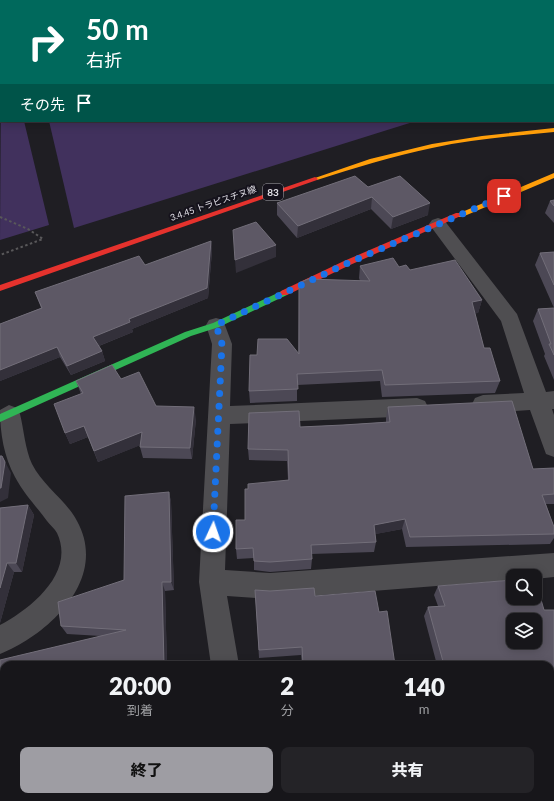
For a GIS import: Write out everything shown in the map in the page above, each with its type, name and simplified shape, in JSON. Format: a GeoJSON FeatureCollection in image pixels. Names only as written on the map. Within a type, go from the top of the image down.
{"type":"FeatureCollection","features":[{"type":"Feature","properties":{"kind":"main road","name":"3.4.45 トラピスチヌ線"},"geometry":{"type":"LineString","coordinates":[[0,288],[356,165],[427,147],[471,139],[554,130]]}},
{"type":"Feature","properties":{"kind":"main road"},"geometry":{"type":"LineString","coordinates":[[5,416],[188,334],[216,325],[348,263],[554,175]]}},
{"type":"Feature","properties":{"kind":"street"},"geometry":{"type":"LineString","coordinates":[[438,224],[510,319],[546,401],[554,447]]}},
{"type":"Feature","properties":{"kind":"street"},"geometry":{"type":"LineString","coordinates":[[216,325],[222,344],[212,582],[224,661]]}},
{"type":"Feature","properties":{"kind":"street"},"geometry":{"type":"LineString","coordinates":[[466,404],[546,401]]}},
{"type":"Feature","properties":{"kind":"street"},"geometry":{"type":"LineString","coordinates":[[220,415],[435,406]]}},
{"type":"Feature","properties":{"kind":"street"},"geometry":{"type":"LineString","coordinates":[[0,640],[15,633],[53,602],[64,588],[71,574],[74,558],[69,530],[22,469],[5,416]]}},
{"type":"Feature","properties":{"kind":"street"},"geometry":{"type":"LineString","coordinates":[[212,582],[270,586],[554,565]]}},
{"type":"Feature","properties":{"kind":"path"},"geometry":{"type":"LineString","coordinates":[[0,217],[28,229],[43,239],[0,255]]}},
{"type":"Feature","properties":{"kind":"shaded area"},"geometry":{"type":"Polygon","coordinates":[[[1,122],[24,122],[49,225],[0,240],[1,122]]]}},
{"type":"Feature","properties":{"kind":"shaded area"},"geometry":{"type":"Polygon","coordinates":[[[49,122],[413,122],[74,228],[49,122]]]}},
{"type":"Feature","properties":{"kind":"building"},"geometry":{"type":"Polygon","coordinates":[[[355,176],[368,187],[400,176],[430,203],[393,217],[372,197],[298,226],[277,203],[355,176]]]}},
{"type":"Feature","properties":{"kind":"building"},"geometry":{"type":"Polygon","coordinates":[[[554,200],[554,206],[550,201],[554,200]]]}},
{"type":"Feature","properties":{"kind":"building"},"geometry":{"type":"Polygon","coordinates":[[[256,222],[276,245],[235,260],[233,230],[256,222]]]}},
{"type":"Feature","properties":{"kind":"building"},"geometry":{"type":"Polygon","coordinates":[[[211,241],[207,288],[129,319],[130,322],[93,337],[102,351],[67,366],[57,347],[0,370],[0,324],[42,308],[35,292],[139,256],[145,265],[211,241]]]}},
{"type":"Feature","properties":{"kind":"building"},"geometry":{"type":"Polygon","coordinates":[[[554,252],[554,285],[540,253],[554,252]]]}},
{"type":"Feature","properties":{"kind":"building"},"geometry":{"type":"Polygon","coordinates":[[[393,258],[399,267],[406,265],[410,270],[455,260],[482,300],[472,302],[484,348],[490,348],[500,381],[385,385],[382,370],[297,374],[298,389],[249,391],[250,355],[257,355],[258,339],[287,339],[299,354],[299,283],[308,279],[370,281],[360,266],[393,258]]]}},
{"type":"Feature","properties":{"kind":"building"},"geometry":{"type":"Polygon","coordinates":[[[554,308],[554,355],[538,309],[554,308]]]}},
{"type":"Feature","properties":{"kind":"building"},"geometry":{"type":"Polygon","coordinates":[[[112,365],[121,379],[139,372],[156,406],[194,407],[190,448],[140,447],[142,432],[94,451],[84,426],[65,433],[54,404],[83,393],[76,381],[112,365]]]}},
{"type":"Feature","properties":{"kind":"building"},"geometry":{"type":"Polygon","coordinates":[[[512,401],[533,469],[554,468],[554,494],[542,495],[554,527],[554,534],[410,537],[405,519],[374,525],[376,542],[311,545],[312,559],[270,562],[254,561],[253,548],[236,549],[236,520],[245,520],[245,489],[248,489],[248,484],[289,480],[288,450],[248,449],[249,413],[299,411],[300,427],[390,422],[388,407],[512,401]]]}},
{"type":"Feature","properties":{"kind":"building"},"geometry":{"type":"Polygon","coordinates":[[[0,456],[2,456],[5,462],[1,488],[0,488],[0,456]]]}},
{"type":"Feature","properties":{"kind":"building"},"geometry":{"type":"Polygon","coordinates":[[[169,492],[171,582],[162,582],[164,661],[0,661],[126,630],[61,626],[58,602],[124,580],[125,496],[169,492]]]}},
{"type":"Feature","properties":{"kind":"building"},"geometry":{"type":"Polygon","coordinates":[[[28,505],[16,563],[7,563],[0,588],[0,508],[28,505]]]}},
{"type":"Feature","properties":{"kind":"building"},"geometry":{"type":"Polygon","coordinates":[[[506,581],[506,605],[542,605],[542,603],[544,610],[554,610],[554,661],[443,661],[428,607],[445,606],[438,586],[506,581]]]}},
{"type":"Feature","properties":{"kind":"building"},"geometry":{"type":"Polygon","coordinates":[[[314,588],[315,596],[375,591],[379,612],[387,611],[394,661],[303,661],[302,647],[259,650],[255,590],[270,591],[314,588]]]}},
{"type":"Feature","properties":{"kind":"traffic: fast"},"geometry":{"type":"LineString","coordinates":[[0,418],[188,334],[216,325],[284,293]]}},
{"type":"Feature","properties":{"kind":"traffic: slow"},"geometry":{"type":"LineString","coordinates":[[315,179],[412,150],[452,142],[554,130]]}},
{"type":"Feature","properties":{"kind":"traffic: slow"},"geometry":{"type":"LineString","coordinates":[[459,215],[554,175]]}},
{"type":"Feature","properties":{"kind":"traffic: jam"},"geometry":{"type":"LineString","coordinates":[[0,288],[315,179]]}},
{"type":"Feature","properties":{"kind":"traffic: jam"},"geometry":{"type":"LineString","coordinates":[[284,293],[347,263],[459,215]]}},
{"type":"Feature","properties":{"kind":"route"},"geometry":{"type":"LineString","coordinates":[[213,532],[220,415],[222,344],[216,325],[348,263],[504,196]]}}]}
